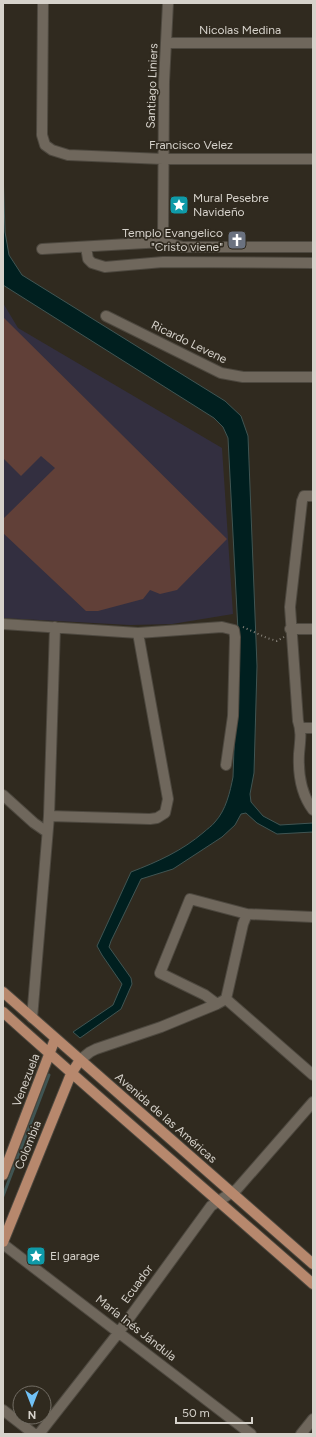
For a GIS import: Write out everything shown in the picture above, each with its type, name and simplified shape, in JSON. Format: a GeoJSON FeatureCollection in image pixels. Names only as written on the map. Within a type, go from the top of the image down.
{"type":"FeatureCollection","features":[{"type":"Feature","properties":{"kind":"main road","name":"Avenida de las Américas"},"geometry":{"type":"LineString","coordinates":[[3,992],[313,1264]]}},
{"type":"Feature","properties":{"kind":"main road"},"geometry":{"type":"LineString","coordinates":[[3,1012],[71,1074],[313,1284]]}},
{"type":"Feature","properties":{"kind":"main road","name":"Venezuela"},"geometry":{"type":"LineString","coordinates":[[3,1175],[56,1039]]}},
{"type":"Feature","properties":{"kind":"main road","name":"Colombia"},"geometry":{"type":"LineString","coordinates":[[3,1243],[71,1074],[80,1060]]}},
{"type":"Feature","properties":{"kind":"street","name":"Francisco Velez"},"geometry":{"type":"LineString","coordinates":[[43,3],[42,135],[45,145],[52,150],[68,155],[163,159],[313,159]]}},
{"type":"Feature","properties":{"kind":"street","name":"Santiago Liniers"},"geometry":{"type":"LineString","coordinates":[[163,242],[163,159],[168,3]]}},
{"type":"Feature","properties":{"kind":"street","name":"Nicolas Medina"},"geometry":{"type":"LineString","coordinates":[[167,43],[313,43]]}},
{"type":"Feature","properties":{"kind":"street"},"geometry":{"type":"LineString","coordinates":[[42,249],[163,242],[183,247],[313,248]]}},
{"type":"Feature","properties":{"kind":"street"},"geometry":{"type":"LineString","coordinates":[[86,247],[88,258],[92,263],[105,267],[163,262],[313,263]]}},
{"type":"Feature","properties":{"kind":"street","name":"Ricardo Levene"},"geometry":{"type":"LineString","coordinates":[[106,316],[221,373],[243,377],[313,377]]}},
{"type":"Feature","properties":{"kind":"street"},"geometry":{"type":"LineString","coordinates":[[308,496],[290,607],[298,721],[301,728],[299,756],[300,780],[303,791],[313,810]]}},
{"type":"Feature","properties":{"kind":"street"},"geometry":{"type":"LineString","coordinates":[[3,624],[138,633],[222,627],[234,630],[233,716],[226,765]]}},
{"type":"Feature","properties":{"kind":"street"},"geometry":{"type":"LineString","coordinates":[[32,1018],[49,816],[55,627]]}},
{"type":"Feature","properties":{"kind":"street"},"geometry":{"type":"LineString","coordinates":[[291,631],[313,629]]}},
{"type":"Feature","properties":{"kind":"street"},"geometry":{"type":"LineString","coordinates":[[49,816],[150,819],[157,818],[165,812],[168,798],[138,633]]}},
{"type":"Feature","properties":{"kind":"street"},"geometry":{"type":"LineString","coordinates":[[301,728],[313,728]]}},
{"type":"Feature","properties":{"kind":"street"},"geometry":{"type":"LineString","coordinates":[[3,796],[34,823],[48,832]]}},
{"type":"Feature","properties":{"kind":"street"},"geometry":{"type":"LineString","coordinates":[[313,917],[247,914],[190,899],[160,973],[221,1002],[313,1075]]}},
{"type":"Feature","properties":{"kind":"street"},"geometry":{"type":"LineString","coordinates":[[221,1002],[247,914]]}},
{"type":"Feature","properties":{"kind":"street"},"geometry":{"type":"LineString","coordinates":[[80,1060],[96,1049],[161,1027],[221,1002]]}},
{"type":"Feature","properties":{"kind":"street","name":"Ecuador"},"geometry":{"type":"LineString","coordinates":[[38,1434],[119,1332],[211,1206],[232,1193],[242,1183],[313,1102]]}},
{"type":"Feature","properties":{"kind":"street","name":"María Inés Jándula"},"geometry":{"type":"LineString","coordinates":[[3,1243],[251,1434]]}},
{"type":"Feature","properties":{"kind":"street"},"geometry":{"type":"LineString","coordinates":[[3,1410],[34,1434]]}},
{"type":"Feature","properties":{"kind":"street"},"geometry":{"type":"LineString","coordinates":[[301,1434],[313,1419]]}},
{"type":"Feature","properties":{"kind":"path"},"geometry":{"type":"LineString","coordinates":[[240,626],[267,638],[278,641],[291,631]]}},
{"type":"Feature","properties":{"kind":"shaded area"},"geometry":{"type":"Polygon","coordinates":[[[3,303],[18,328],[222,448],[233,614],[172,624],[130,625],[3,618],[3,303]]]}},
{"type":"Feature","properties":{"kind":"water"},"geometry":{"type":"Polygon","coordinates":[[[3,169],[5,232],[9,255],[22,275],[225,401],[241,416],[248,436],[257,666],[254,773],[250,794],[251,802],[263,816],[280,825],[313,823],[313,832],[277,834],[257,823],[246,813],[241,814],[235,825],[222,837],[173,869],[141,879],[109,947],[131,978],[132,984],[121,1009],[80,1038],[73,1032],[113,1005],[122,984],[97,946],[131,872],[187,845],[214,823],[222,812],[227,801],[233,777],[238,631],[228,438],[223,427],[214,418],[3,285],[3,169]]]}},
{"type":"Feature","properties":{"kind":"building"},"geometry":{"type":"Polygon","coordinates":[[[3,317],[227,539],[177,590],[160,594],[150,590],[143,599],[98,611],[86,611],[3,533],[3,519],[55,468],[41,456],[21,476],[3,458],[3,317]]]}},
{"type":"Feature","properties":{"kind":"waterway"},"geometry":{"type":"LineString","coordinates":[[3,1196],[49,1075]]}},
{"type":"Feature","properties":{"kind":"place","name":"Mural Pesebre Navideño"},"geometry":{"type":"Point","coordinates":[179,205]}},
{"type":"Feature","properties":{"kind":"place","name":"Templo Evangelico \"Cristo viene\""},"geometry":{"type":"Point","coordinates":[237,240]}},
{"type":"Feature","properties":{"kind":"place","name":"El garage"},"geometry":{"type":"Point","coordinates":[36,1256]}}]}
